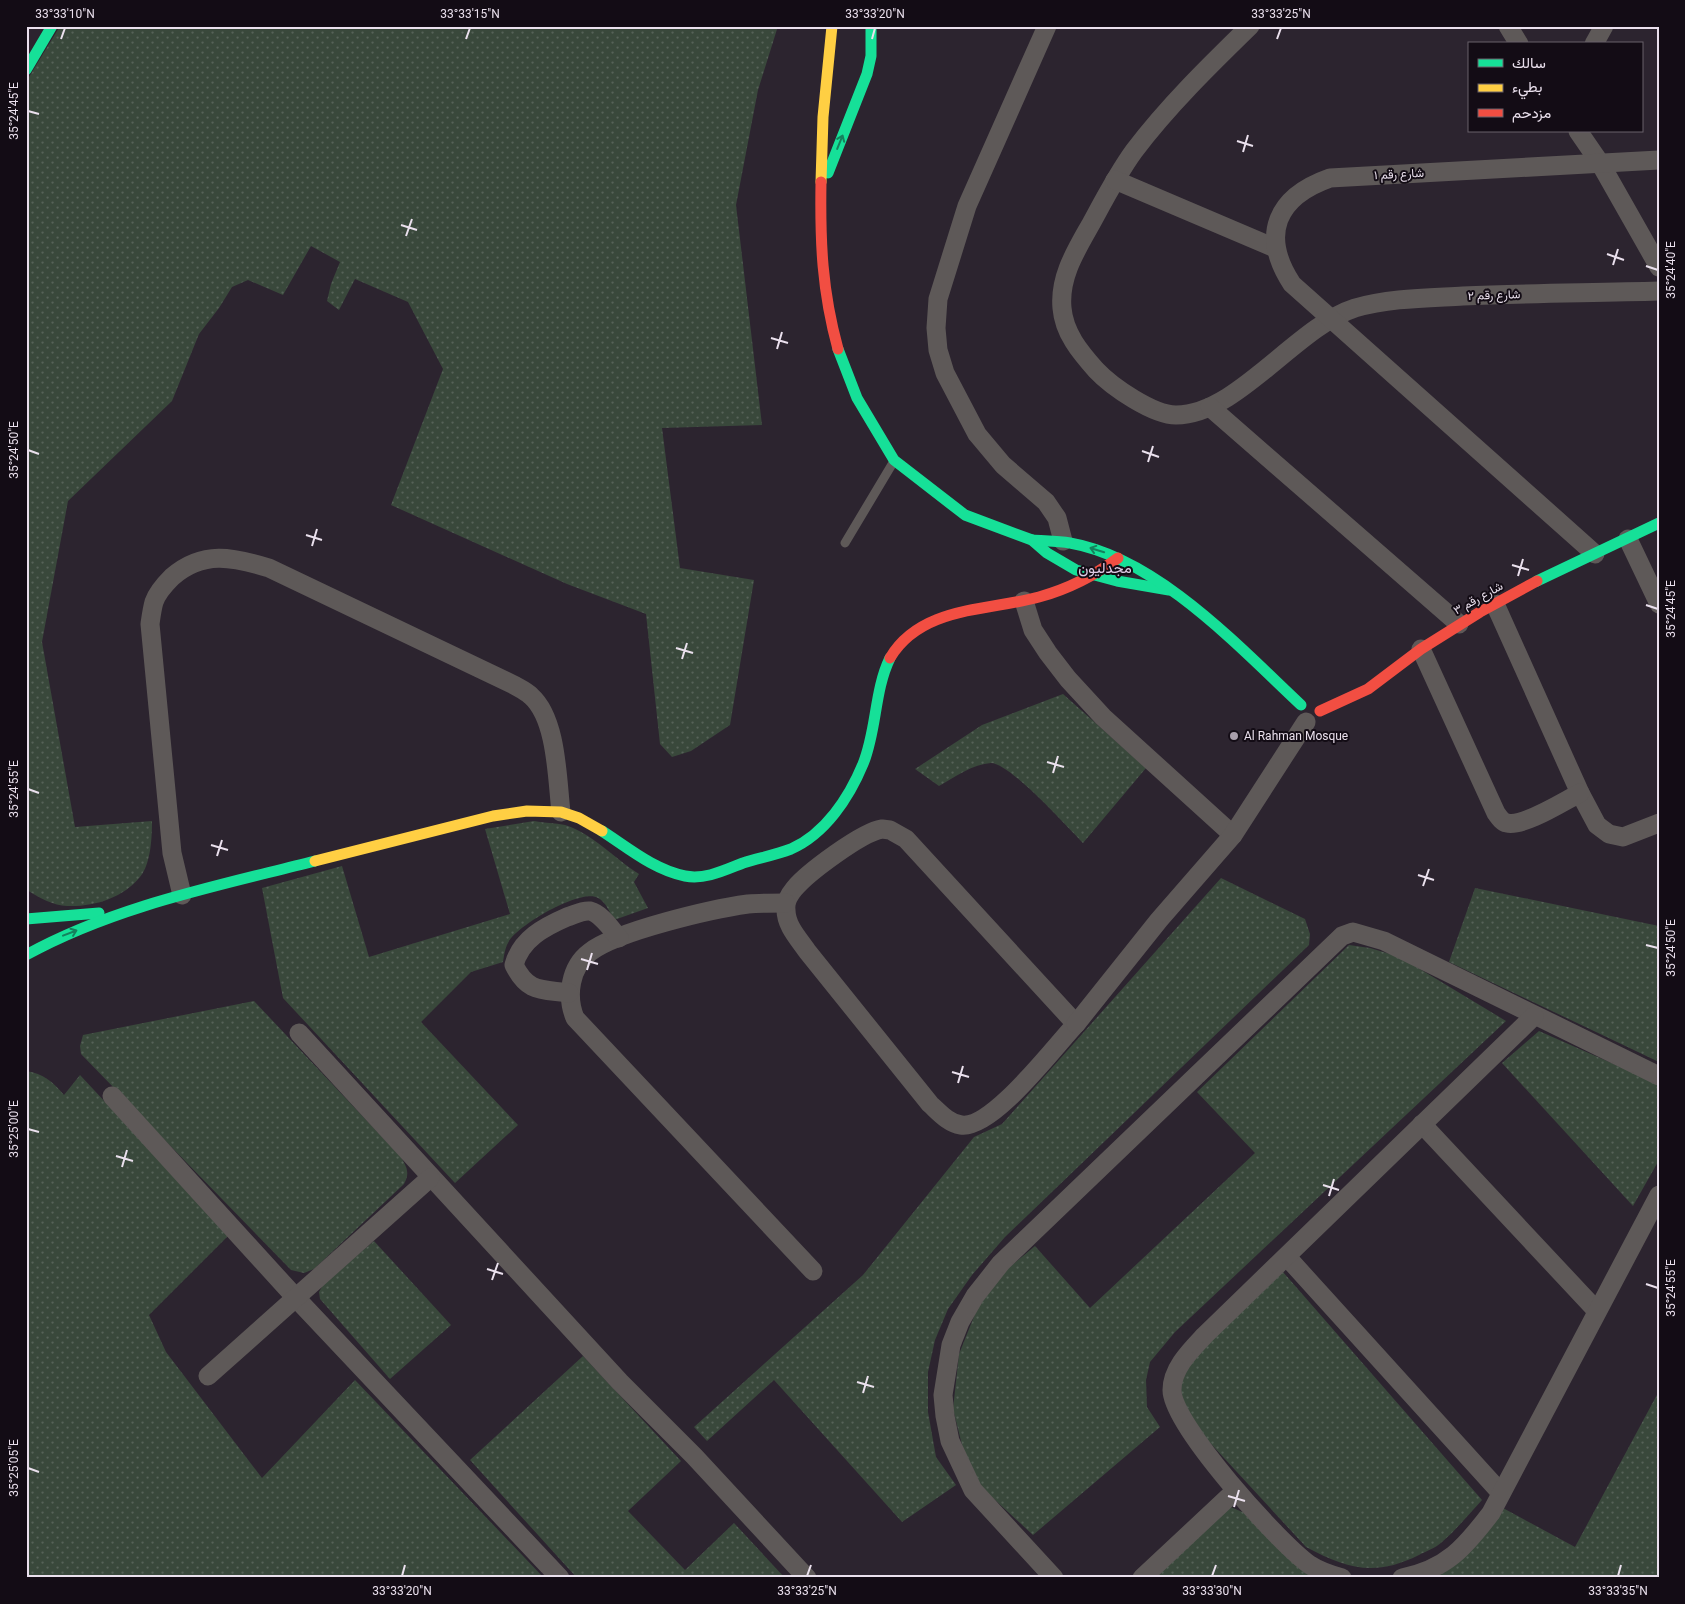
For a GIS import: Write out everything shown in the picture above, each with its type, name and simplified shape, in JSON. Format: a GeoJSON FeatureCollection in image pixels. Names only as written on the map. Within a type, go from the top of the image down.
{"type":"FeatureCollection","features":[{"type":"Feature","properties":{"kind":"street"},"geometry":{"type":"LineString","coordinates":[[26,70],[52,26]]}},
{"type":"Feature","properties":{"kind":"street"},"geometry":{"type":"LineString","coordinates":[[832,26],[825,87],[820,245],[826,310],[840,358],[857,398],[894,460],[965,515],[1032,540],[1068,565],[1096,575],[1169,590]]}},
{"type":"Feature","properties":{"kind":"street"},"geometry":{"type":"LineString","coordinates":[[822,187],[851,89],[872,56],[871,26]]}},
{"type":"Feature","properties":{"kind":"street"},"geometry":{"type":"LineString","coordinates":[[1047,26],[967,206],[938,299],[936,328],[938,350],[945,373],[977,434],[1003,465],[1046,502],[1056,518],[1063,541]]}},
{"type":"Feature","properties":{"kind":"street"},"geometry":{"type":"LineString","coordinates":[[1250,26],[1177,102],[1135,150],[1115,180],[1070,261],[1063,288],[1062,308],[1066,328],[1084,356],[1102,376],[1146,406],[1175,415],[1210,407],[1459,624]]}},
{"type":"Feature","properties":{"kind":"street"},"geometry":{"type":"LineString","coordinates":[[1508,26],[1519,42]]}},
{"type":"Feature","properties":{"kind":"street"},"geometry":{"type":"LineString","coordinates":[[1595,42],[1604,26]]}},
{"type":"Feature","properties":{"kind":"street"},"geometry":{"type":"LineString","coordinates":[[825,87],[851,89]]}},
{"type":"Feature","properties":{"kind":"street"},"geometry":{"type":"LineString","coordinates":[[1579,132],[1600,163],[1659,267]]}},
{"type":"Feature","properties":{"kind":"street","name":"شارع رقم ١"},"geometry":{"type":"LineString","coordinates":[[1595,554],[1292,284],[1281,267],[1275,248],[1276,227],[1280,214],[1288,203],[1313,184],[1330,178],[1659,160]]}},
{"type":"Feature","properties":{"kind":"street"},"geometry":{"type":"LineString","coordinates":[[1115,180],[1275,248]]}},
{"type":"Feature","properties":{"kind":"street","name":"شارع رقم ٢"},"geometry":{"type":"LineString","coordinates":[[1210,407],[1332,318],[1373,304],[1423,298],[1659,291]]}},
{"type":"Feature","properties":{"kind":"street","name":"شارع رقم ٣"},"geometry":{"type":"LineString","coordinates":[[1311,708],[1368,689],[1421,649],[1459,624],[1495,604],[1659,523]]}},
{"type":"Feature","properties":{"kind":"street"},"geometry":{"type":"LineString","coordinates":[[1628,539],[1659,604]]}},
{"type":"Feature","properties":{"kind":"street"},"geometry":{"type":"LineString","coordinates":[[1032,540],[1063,541],[1102,551],[1118,558],[1193,604],[1311,708],[1233,835],[1159,920],[1076,1024],[1010,1097],[989,1116],[974,1124],[962,1125],[946,1119],[930,1104],[807,950],[792,929],[786,911],[786,903],[797,886],[855,840],[875,830],[890,830],[906,839],[1076,1024]]}},
{"type":"Feature","properties":{"kind":"street"},"geometry":{"type":"LineString","coordinates":[[182,895],[172,853],[150,624],[155,600],[168,581],[185,566],[205,558],[246,561],[269,568],[514,685],[531,696],[543,713],[553,744],[561,812]]}},
{"type":"Feature","properties":{"kind":"street"},"geometry":{"type":"LineString","coordinates":[[26,955],[53,940],[129,911],[182,895],[493,816],[538,810],[561,812],[584,820],[672,873],[687,877],[704,876],[802,843],[821,827],[841,805],[859,775],[869,752],[878,695],[885,669],[891,655],[904,640],[922,627],[946,617],[976,609],[1024,601],[1070,588],[1096,575],[1118,558]]}},
{"type":"Feature","properties":{"kind":"street"},"geometry":{"type":"LineString","coordinates":[[1024,601],[1033,630],[1068,679],[1103,717],[1233,835]]}},
{"type":"Feature","properties":{"kind":"street"},"geometry":{"type":"LineString","coordinates":[[1495,604],[1580,793],[1597,825],[1609,834],[1623,837],[1659,823]]}},
{"type":"Feature","properties":{"kind":"street"},"geometry":{"type":"LineString","coordinates":[[1421,649],[1496,813],[1501,820],[1508,823],[1525,820],[1580,793]]}},
{"type":"Feature","properties":{"kind":"street"},"geometry":{"type":"LineString","coordinates":[[786,903],[739,906],[619,938],[590,952],[579,964],[569,993],[575,1018],[814,1270]]}},
{"type":"Feature","properties":{"kind":"street"},"geometry":{"type":"LineString","coordinates":[[26,919],[129,911]]}},
{"type":"Feature","properties":{"kind":"street"},"geometry":{"type":"LineString","coordinates":[[569,993],[535,988],[525,984],[514,965],[516,956],[525,943],[539,931],[581,912],[590,911],[603,919],[619,938]]}},
{"type":"Feature","properties":{"kind":"street"},"geometry":{"type":"LineString","coordinates":[[1054,1578],[973,1490],[950,1440],[943,1395],[951,1345],[960,1322],[975,1296],[1001,1264],[1342,936],[1352,932],[1384,941],[1659,1076]]}},
{"type":"Feature","properties":{"kind":"street"},"geometry":{"type":"LineString","coordinates":[[26,948],[27,944]]}},
{"type":"Feature","properties":{"kind":"street"},"geometry":{"type":"LineString","coordinates":[[1342,1578],[1310,1565],[1235,1491],[1176,1410],[1172,1390],[1175,1374],[1186,1355],[1204,1335],[1287,1257],[1534,1016]]}},
{"type":"Feature","properties":{"kind":"street"},"geometry":{"type":"LineString","coordinates":[[299,1033],[430,1178],[620,1382],[694,1456],[807,1578]]}},
{"type":"Feature","properties":{"kind":"street"},"geometry":{"type":"LineString","coordinates":[[112,1096],[296,1298],[560,1578]]}},
{"type":"Feature","properties":{"kind":"street"},"geometry":{"type":"LineString","coordinates":[[1422,1124],[1596,1310]]}},
{"type":"Feature","properties":{"kind":"street"},"geometry":{"type":"LineString","coordinates":[[208,1376],[430,1178]]}},
{"type":"Feature","properties":{"kind":"street"},"geometry":{"type":"LineString","coordinates":[[1402,1578],[1425,1572],[1464,1548],[1491,1514],[1596,1310],[1659,1195]]}},
{"type":"Feature","properties":{"kind":"street"},"geometry":{"type":"LineString","coordinates":[[1287,1257],[1501,1494]]}},
{"type":"Feature","properties":{"kind":"street"},"geometry":{"type":"LineString","coordinates":[[1142,1578],[1235,1491]]}},
{"type":"Feature","properties":{"kind":"lane"},"geometry":{"type":"LineString","coordinates":[[846,542],[894,460]]}},
{"type":"Feature","properties":{"kind":"green space"},"geometry":{"type":"Polygon","coordinates":[[[60,26],[778,26],[758,90],[736,205],[762,425],[662,428],[680,568],[754,580],[730,725],[691,751],[672,757],[660,744],[646,614],[567,584],[391,505],[443,369],[408,302],[355,279],[339,310],[327,301],[331,284],[340,262],[311,246],[283,295],[248,280],[232,287],[199,334],[172,401],[68,501],[42,642],[75,827],[152,821],[151,842],[149,858],[144,872],[125,891],[107,900],[87,905],[62,906],[46,901],[27,890],[26,82],[60,26]]]}},
{"type":"Feature","properties":{"kind":"green space"},"geometry":{"type":"Polygon","coordinates":[[[1063,694],[1146,768],[1083,843],[1025,784],[1000,766],[991,763],[984,764],[964,772],[939,786],[915,769],[982,725],[1063,694]]]}},
{"type":"Feature","properties":{"kind":"green space"},"geometry":{"type":"Polygon","coordinates":[[[534,821],[565,825],[585,834],[639,874],[634,882],[648,908],[614,920],[603,902],[598,898],[590,896],[578,898],[550,910],[523,927],[513,936],[507,945],[503,962],[471,972],[421,1022],[518,1125],[455,1183],[283,998],[262,888],[342,866],[369,957],[510,914],[485,829],[534,821]]]}},
{"type":"Feature","properties":{"kind":"green space"},"geometry":{"type":"Polygon","coordinates":[[[1221,878],[1305,919],[1310,934],[1309,945],[1005,1237],[972,1275],[948,1309],[935,1340],[928,1372],[928,1412],[936,1457],[956,1485],[902,1522],[774,1380],[707,1441],[694,1427],[863,1275],[974,1137],[1002,1124],[1221,878]]]}},
{"type":"Feature","properties":{"kind":"green space"},"geometry":{"type":"Polygon","coordinates":[[[1475,888],[1659,926],[1659,1062],[1449,962],[1475,888]]]}},
{"type":"Feature","properties":{"kind":"green space"},"geometry":{"type":"Polygon","coordinates":[[[1349,945],[1370,948],[1400,957],[1506,1021],[1175,1332],[1150,1362],[1146,1380],[1147,1407],[1160,1427],[1033,1535],[981,1487],[964,1453],[953,1409],[959,1354],[979,1304],[1000,1275],[1035,1246],[1090,1308],[1255,1153],[1197,1092],[1349,945]]]}},
{"type":"Feature","properties":{"kind":"green space"},"geometry":{"type":"Polygon","coordinates":[[[254,1001],[401,1157],[407,1170],[404,1184],[314,1269],[304,1273],[291,1270],[81,1054],[80,1046],[83,1035],[254,1001]]]}},
{"type":"Feature","properties":{"kind":"green space"},"geometry":{"type":"Polygon","coordinates":[[[1539,1031],[1659,1084],[1659,1160],[1633,1206],[1502,1063],[1539,1031]]]}},
{"type":"Feature","properties":{"kind":"green space"},"geometry":{"type":"Polygon","coordinates":[[[26,1071],[47,1079],[64,1095],[80,1075],[229,1235],[149,1315],[166,1352],[262,1478],[355,1380],[544,1578],[26,1578],[26,1071]]]}},
{"type":"Feature","properties":{"kind":"green space"},"geometry":{"type":"Polygon","coordinates":[[[374,1241],[451,1325],[390,1379],[320,1299],[319,1292],[324,1283],[374,1241]]]}},
{"type":"Feature","properties":{"kind":"green space"},"geometry":{"type":"Polygon","coordinates":[[[1283,1272],[1482,1500],[1434,1548],[1403,1562],[1375,1568],[1361,1568],[1348,1565],[1321,1555],[1306,1547],[1188,1419],[1181,1405],[1180,1378],[1212,1337],[1283,1272]]]}},
{"type":"Feature","properties":{"kind":"green space"},"geometry":{"type":"Polygon","coordinates":[[[583,1356],[681,1461],[628,1511],[685,1570],[734,1523],[785,1578],[577,1578],[470,1460],[583,1356]]]}},
{"type":"Feature","properties":{"kind":"green space"},"geometry":{"type":"Polygon","coordinates":[[[1659,1391],[1659,1574],[1657,1578],[1429,1578],[1503,1508],[1575,1547],[1659,1391]]]}},
{"type":"Feature","properties":{"kind":"green space"},"geometry":{"type":"Polygon","coordinates":[[[1228,1506],[1245,1513],[1319,1578],[1148,1578],[1228,1506]]]}},
{"type":"Feature","properties":{"kind":"traffic: fast"},"geometry":{"type":"LineString","coordinates":[[26,70],[52,26]]}},
{"type":"Feature","properties":{"kind":"traffic: fast"},"geometry":{"type":"LineString","coordinates":[[828,173],[867,74],[871,56],[871,26]]}},
{"type":"Feature","properties":{"kind":"traffic: fast"},"geometry":{"type":"LineString","coordinates":[[838,349],[857,398],[894,460],[965,515],[1032,540],[1047,553],[1076,570],[1117,581],[1169,590]]}},
{"type":"Feature","properties":{"kind":"traffic: fast"},"geometry":{"type":"LineString","coordinates":[[1537,581],[1659,523]]}},
{"type":"Feature","properties":{"kind":"traffic: fast"},"geometry":{"type":"LineString","coordinates":[[1032,540],[1070,543],[1102,552],[1134,566],[1165,586],[1224,632],[1301,705]]}},
{"type":"Feature","properties":{"kind":"traffic: fast"},"geometry":{"type":"LineString","coordinates":[[602,831],[662,869],[692,877],[715,874],[743,863],[791,849],[803,842],[825,824],[851,790],[868,751],[881,684],[890,658]]}},
{"type":"Feature","properties":{"kind":"traffic: fast"},"geometry":{"type":"LineString","coordinates":[[26,955],[60,938],[131,910],[204,889],[315,861]]}},
{"type":"Feature","properties":{"kind":"traffic: fast"},"geometry":{"type":"LineString","coordinates":[[26,919],[99,913]]}},
{"type":"Feature","properties":{"kind":"traffic: slow"},"geometry":{"type":"LineString","coordinates":[[821,182],[823,117],[832,26]]}},
{"type":"Feature","properties":{"kind":"traffic: slow"},"geometry":{"type":"LineString","coordinates":[[315,861],[493,816],[527,811],[561,812],[579,818],[602,831]]}},
{"type":"Feature","properties":{"kind":"traffic: jam"},"geometry":{"type":"LineString","coordinates":[[821,182],[821,225],[825,286],[838,349]]}},
{"type":"Feature","properties":{"kind":"traffic: jam"},"geometry":{"type":"LineString","coordinates":[[890,658],[903,641],[919,628],[937,620],[957,613],[1019,602],[1050,594],[1100,571],[1118,558]]}},
{"type":"Feature","properties":{"kind":"traffic: jam"},"geometry":{"type":"LineString","coordinates":[[1320,711],[1368,689],[1421,649],[1480,612],[1537,581]]}},
{"type":"Feature","properties":{"kind":"place","name":"Al Rahman Mosque"},"geometry":{"type":"Point","coordinates":[1234,736]}},
{"type":"Feature","properties":{"kind":"district","name":"مجدليون"},"geometry":{"type":"Point","coordinates":[1105,568]}}]}
